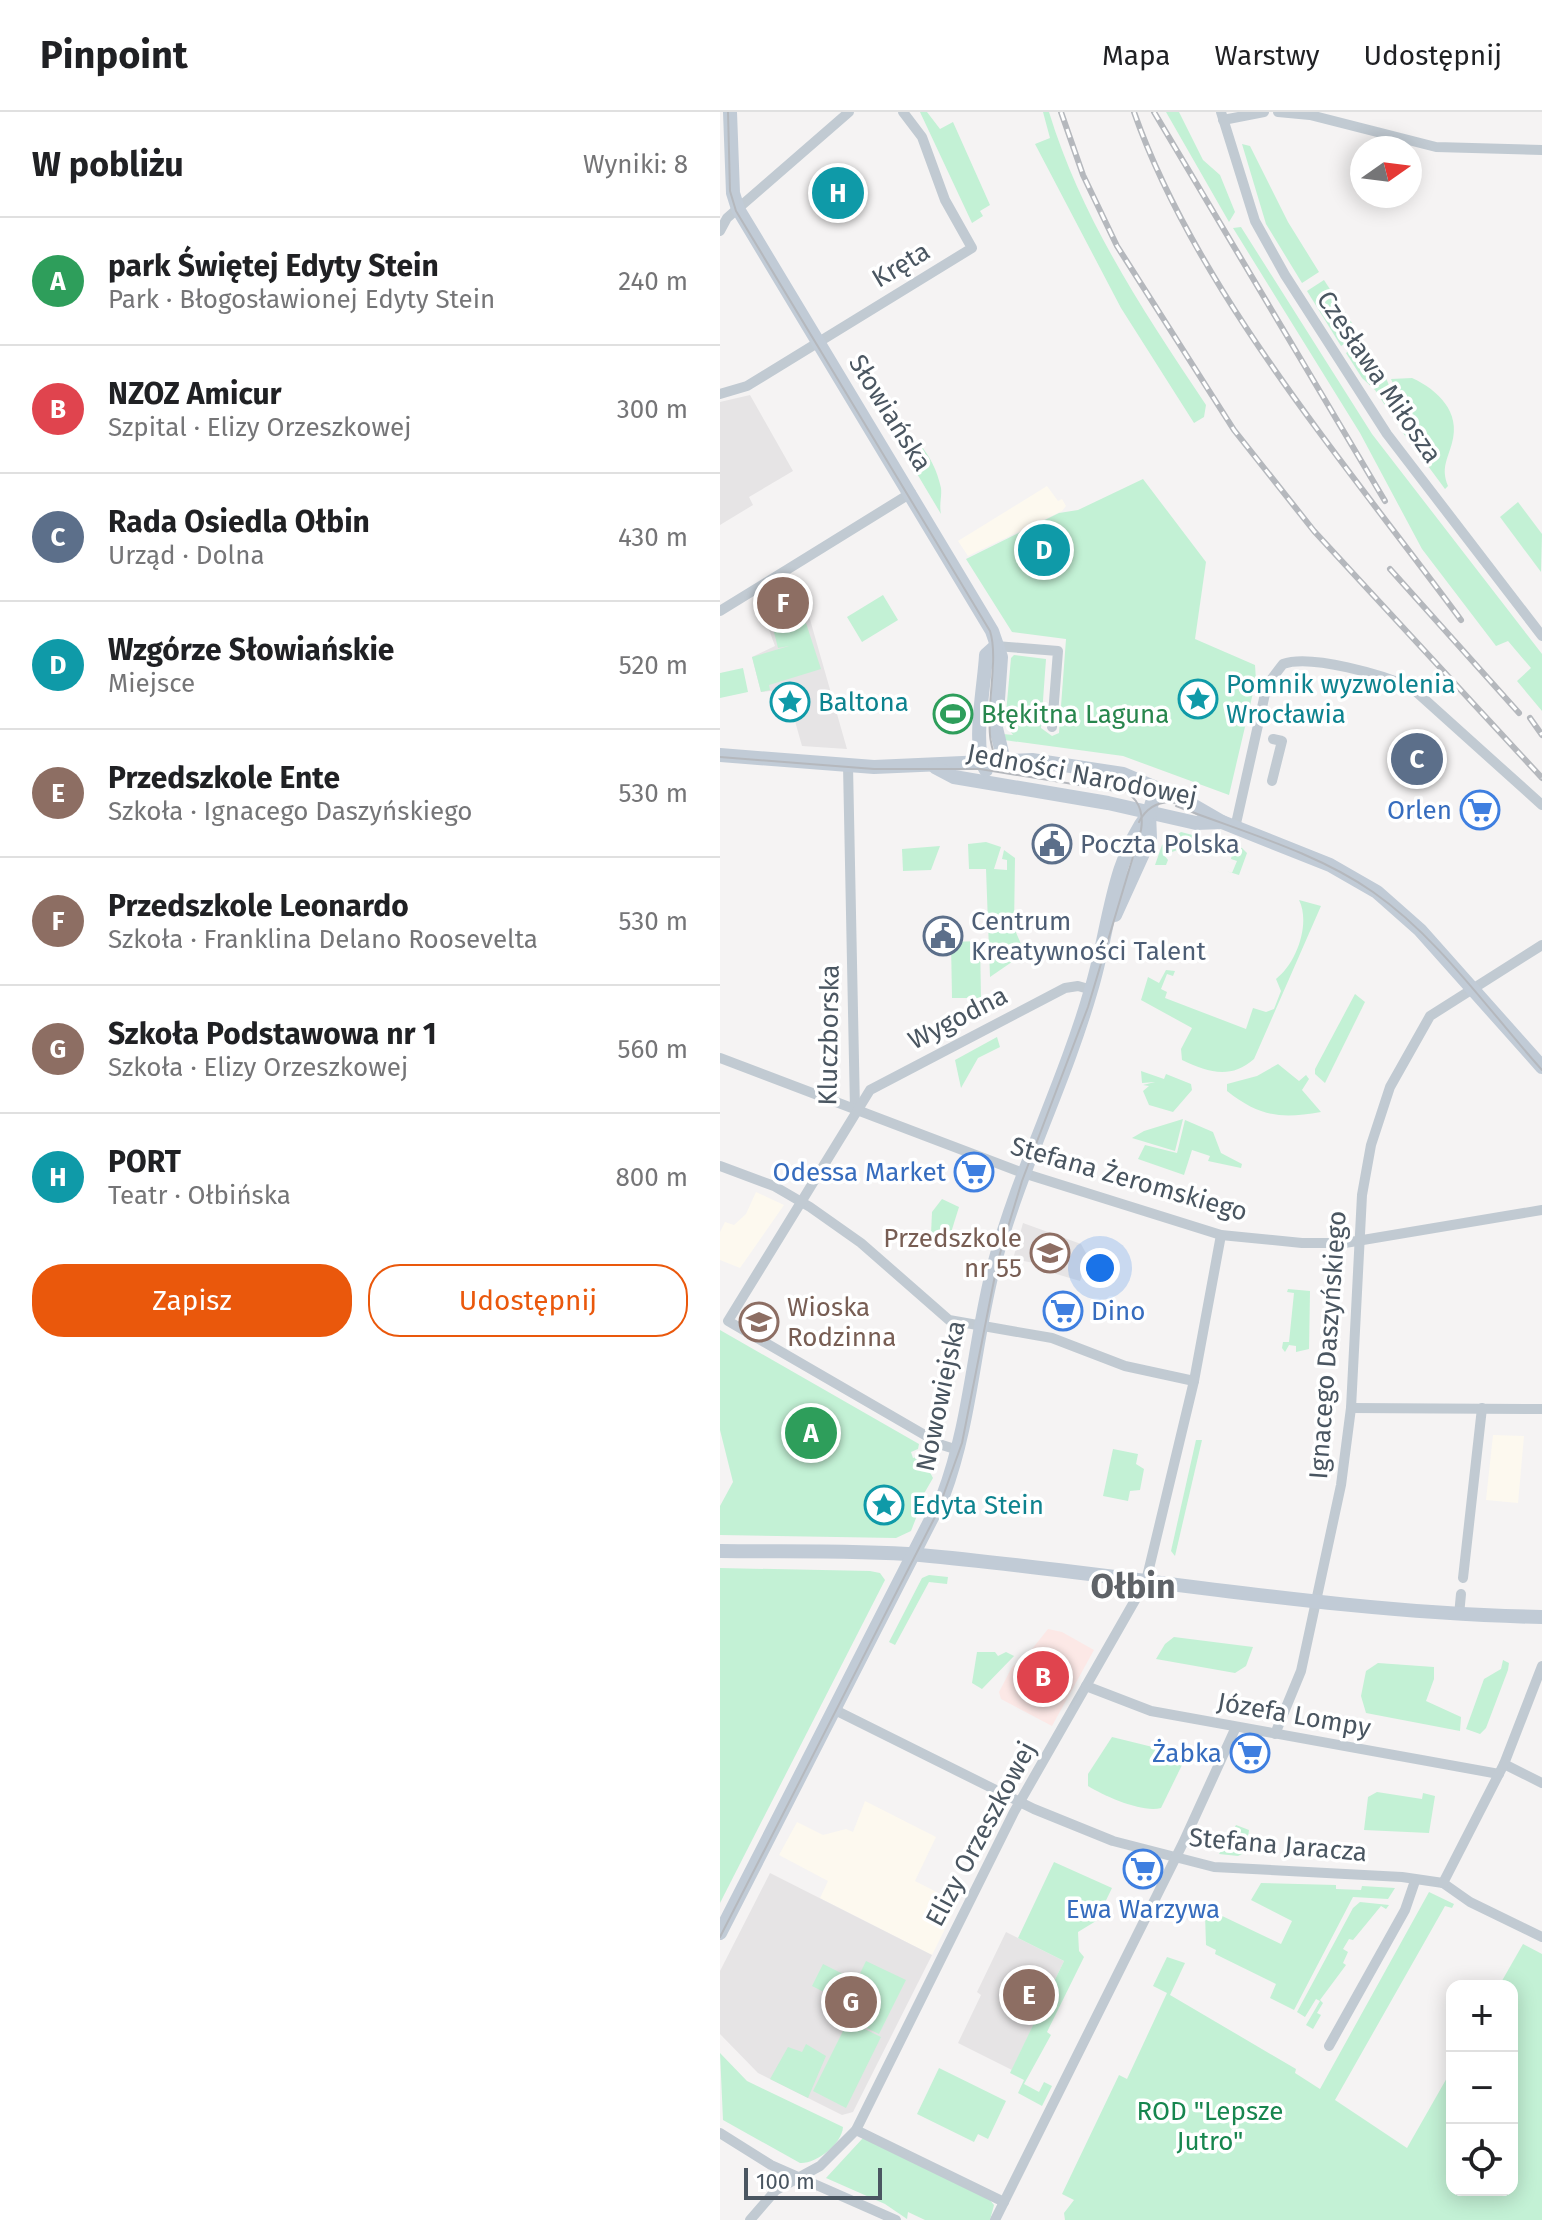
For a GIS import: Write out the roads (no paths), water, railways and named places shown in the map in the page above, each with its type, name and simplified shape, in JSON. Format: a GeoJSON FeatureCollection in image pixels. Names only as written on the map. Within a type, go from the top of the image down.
{"type":"FeatureCollection","features":[{"type":"Feature","properties":{"kind":"street"},"geometry":{"type":"LineString","coordinates":[[730,112],[733,193],[738,209]]}},
{"type":"Feature","properties":{"kind":"street"},"geometry":{"type":"LineString","coordinates":[[720,231],[727,218],[849,112]]}},
{"type":"Feature","properties":{"kind":"street","name":"Kręta"},"geometry":{"type":"LineString","coordinates":[[720,394],[747,386],[972,248],[945,200],[922,137],[903,112]]}},
{"type":"Feature","properties":{"kind":"street"},"geometry":{"type":"LineString","coordinates":[[1222,116],[1264,112]]}},
{"type":"Feature","properties":{"kind":"street"},"geometry":{"type":"LineString","coordinates":[[1278,112],[1310,115],[1436,147],[1542,150]]}},
{"type":"Feature","properties":{"kind":"street","name":"Czesława Miłosza"},"geometry":{"type":"LineString","coordinates":[[1222,116],[1255,221],[1285,275],[1387,434],[1542,636]]}},
{"type":"Feature","properties":{"kind":"street","name":"Słowiańska"},"geometry":{"type":"LineString","coordinates":[[738,209],[987,618],[1001,657],[996,728],[1004,761]]}},
{"type":"Feature","properties":{"kind":"street"},"geometry":{"type":"LineString","coordinates":[[720,611],[911,493]]}},
{"type":"Feature","properties":{"kind":"street"},"geometry":{"type":"LineString","coordinates":[[1000,784],[981,763],[986,655],[996,646],[1058,651],[1052,727]]}},
{"type":"Feature","properties":{"kind":"street"},"geometry":{"type":"LineString","coordinates":[[1229,825],[1267,685],[1283,664],[1315,662],[1395,680],[1412,688],[1542,805]]}},
{"type":"Feature","properties":{"kind":"street"},"geometry":{"type":"LineString","coordinates":[[1272,781],[1282,741],[1273,739]]}},
{"type":"Feature","properties":{"kind":"street","name":"Jedności Narodowej"},"geometry":{"type":"LineString","coordinates":[[720,755],[848,765],[935,766],[1032,760],[1113,771],[1229,825],[1330,865],[1377,892],[1420,930],[1542,1067]]}},
{"type":"Feature","properties":{"kind":"street","name":"Kluczborska"},"geometry":{"type":"LineString","coordinates":[[848,765],[855,1110],[728,1321],[942,1445],[958,1450]]}},
{"type":"Feature","properties":{"kind":"street","name":"Jedności Narodowej"},"geometry":{"type":"LineString","coordinates":[[935,766],[954,777],[1196,823],[1229,825]]}},
{"type":"Feature","properties":{"kind":"street","name":"Nowowiejska"},"geometry":{"type":"LineString","coordinates":[[720,1933],[943,1496],[958,1450],[995,1262],[1023,1173],[1092,990],[1108,931],[1150,838],[1149,813],[1156,789]]}},
{"type":"Feature","properties":{"kind":"street","name":"Ignacego Daszyńskiego"},"geometry":{"type":"LineString","coordinates":[[1275,1734],[1301,1671],[1318,1604],[1351,1408],[1358,1239],[1371,1145],[1402,1061],[1430,1016],[1542,945]]}},
{"type":"Feature","properties":{"kind":"street","name":"Wygodna"},"geometry":{"type":"LineString","coordinates":[[855,1110],[870,1090],[1065,988],[1078,986],[1092,990]]}},
{"type":"Feature","properties":{"kind":"street","name":"Stefana Żeromskiego"},"geometry":{"type":"LineString","coordinates":[[720,1058],[1023,1173],[1221,1235],[1302,1243],[1345,1243],[1542,1210]]}},
{"type":"Feature","properties":{"kind":"street"},"geometry":{"type":"LineString","coordinates":[[720,1166],[750,1175],[801,1201],[861,1243],[945,1317],[964,1325],[1052,1338],[1125,1366],[1194,1381]]}},
{"type":"Feature","properties":{"kind":"street","name":"Elizy Orzeszkowej"},"geometry":{"type":"LineString","coordinates":[[750,2220],[776,2190],[820,2166],[856,2130],[1020,1802],[1146,1581],[1194,1381],[1221,1235]]}},
{"type":"Feature","properties":{"kind":"street"},"geometry":{"type":"LineString","coordinates":[[1351,1408],[1542,1409]]}},
{"type":"Feature","properties":{"kind":"street"},"geometry":{"type":"LineString","coordinates":[[1463,1578],[1482,1408]]}},
{"type":"Feature","properties":{"kind":"street"},"geometry":{"type":"LineString","coordinates":[[720,1551],[915,1555],[1318,1604],[1459,1615],[1542,1617]]}},
{"type":"Feature","properties":{"kind":"street"},"geometry":{"type":"LineString","coordinates":[[1459,1615],[1461,1594]]}},
{"type":"Feature","properties":{"kind":"street"},"geometry":{"type":"LineString","coordinates":[[1443,1883],[1501,1769],[1542,1666]]}},
{"type":"Feature","properties":{"kind":"street","name":"Józefa Lompy"},"geometry":{"type":"LineString","coordinates":[[1086,1686],[1114,1700],[1151,1711],[1275,1734],[1501,1769],[1542,1783]]}},
{"type":"Feature","properties":{"kind":"street","name":"Stefana Jaracza"},"geometry":{"type":"LineString","coordinates":[[835,1710],[1020,1802],[1104,1838],[1174,1859],[1266,1872],[1320,1872],[1443,1883],[1464,1899],[1542,1937]]}},
{"type":"Feature","properties":{"kind":"street"},"geometry":{"type":"LineString","coordinates":[[995,2220],[1236,1727]]}},
{"type":"Feature","properties":{"kind":"street"},"geometry":{"type":"LineString","coordinates":[[1329,2046],[1405,1910],[1415,1881]]}},
{"type":"Feature","properties":{"kind":"street"},"geometry":{"type":"LineString","coordinates":[[856,2130],[1004,2202]]}},
{"type":"Feature","properties":{"kind":"street"},"geometry":{"type":"LineString","coordinates":[[720,2133],[771,2165],[896,2220]]}},
{"type":"Feature","properties":{"kind":"tram line"},"geometry":{"type":"LineString","coordinates":[[728,112],[730,191],[736,211],[990,631],[993,648],[992,748],[999,763],[1012,773]]}},
{"type":"Feature","properties":{"kind":"tram line"},"geometry":{"type":"LineString","coordinates":[[720,757],[874,769],[980,769],[1122,792]]}},
{"type":"Feature","properties":{"kind":"tram line"},"geometry":{"type":"LineString","coordinates":[[720,1937],[937,1513],[962,1443],[998,1260],[1022,1181],[1088,1007],[1141,830],[1141,814],[1136,801],[1126,791],[1111,785]]}},
{"type":"Feature","properties":{"kind":"tram line"},"geometry":{"type":"LineString","coordinates":[[1139,822],[1148,810],[1159,804],[1172,802],[1186,805]]}},
{"type":"Feature","properties":{"kind":"tram line"},"geometry":{"type":"LineString","coordinates":[[1176,806],[1302,854],[1373,892],[1397,910],[1441,953],[1542,1070]]}},
{"type":"Feature","properties":{"kind":"railway"},"geometry":{"type":"LineString","coordinates":[[1061,112],[1083,175],[1117,246],[1234,430],[1314,531],[1542,778]]}},
{"type":"Feature","properties":{"kind":"railway"},"geometry":{"type":"LineString","coordinates":[[1134,112],[1161,179],[1235,311],[1325,439],[1461,620]]}},
{"type":"Feature","properties":{"kind":"railway"},"geometry":{"type":"LineString","coordinates":[[1154,112],[1385,501]]}},
{"type":"Feature","properties":{"kind":"railway"},"geometry":{"type":"LineString","coordinates":[[1390,569],[1519,713]]}},
{"type":"Feature","properties":{"kind":"railway"},"geometry":{"type":"LineString","coordinates":[[1530,718],[1542,735]]}},
{"type":"Feature","properties":{"kind":"place","name":"PORT"},"geometry":{"type":"Point","coordinates":[838,193]}},
{"type":"Feature","properties":{"kind":"place","name":"Wzgórze Słowiańskie"},"geometry":{"type":"Point","coordinates":[1044,550]}},
{"type":"Feature","properties":{"kind":"place","name":"Przedszkole Leonardo"},"geometry":{"type":"Point","coordinates":[783,603]}},
{"type":"Feature","properties":{"kind":"place","name":"Pomnik wyzwolenia Wrocławia"},"geometry":{"type":"Point","coordinates":[1198,699]}},
{"type":"Feature","properties":{"kind":"place","name":"Baltona"},"geometry":{"type":"Point","coordinates":[790,702]}},
{"type":"Feature","properties":{"kind":"place","name":"Błękitna Laguna"},"geometry":{"type":"Point","coordinates":[953,714]}},
{"type":"Feature","properties":{"kind":"place","name":"Rada Osiedla Ołbin"},"geometry":{"type":"Point","coordinates":[1417,759]}},
{"type":"Feature","properties":{"kind":"place","name":"Orlen"},"geometry":{"type":"Point","coordinates":[1480,810]}},
{"type":"Feature","properties":{"kind":"place","name":"Poczta Polska"},"geometry":{"type":"Point","coordinates":[1052,844]}},
{"type":"Feature","properties":{"kind":"place","name":"Centrum Kreatywności Talent"},"geometry":{"type":"Point","coordinates":[943,936]}},
{"type":"Feature","properties":{"kind":"place","name":"Odessa Market"},"geometry":{"type":"Point","coordinates":[974,1172]}},
{"type":"Feature","properties":{"kind":"place","name":"Przedszkole nr 55"},"geometry":{"type":"Point","coordinates":[1050,1253]}},
{"type":"Feature","properties":{"kind":"place","name":"Dino"},"geometry":{"type":"Point","coordinates":[1063,1311]}},
{"type":"Feature","properties":{"kind":"place","name":"Wioska Rodzinna"},"geometry":{"type":"Point","coordinates":[759,1322]}},
{"type":"Feature","properties":{"kind":"place","name":"park Świętej Edyty Stein"},"geometry":{"type":"Point","coordinates":[811,1433]}},
{"type":"Feature","properties":{"kind":"place","name":"Edyta Stein"},"geometry":{"type":"Point","coordinates":[884,1505]}},
{"type":"Feature","properties":{"kind":"place","name":"NZOZ Amicur"},"geometry":{"type":"Point","coordinates":[1043,1677]}},
{"type":"Feature","properties":{"kind":"place","name":"Żabka"},"geometry":{"type":"Point","coordinates":[1250,1753]}},
{"type":"Feature","properties":{"kind":"place","name":"Ewa Warzywa"},"geometry":{"type":"Point","coordinates":[1143,1869]}},
{"type":"Feature","properties":{"kind":"place","name":"Przedszkole Ente"},"geometry":{"type":"Point","coordinates":[1029,1995]}},
{"type":"Feature","properties":{"kind":"place","name":"Szkoła Podstawowa nr 1"},"geometry":{"type":"Point","coordinates":[851,2002]}},
{"type":"Feature","properties":{"kind":"district","name":"Ołbin"},"geometry":{"type":"Point","coordinates":[1133,1586]}},
{"type":"Feature","properties":{"kind":"park label","name":"ROD \"Lepsze Jutro\""},"geometry":{"type":"Point","coordinates":[1210,2126]}}]}
